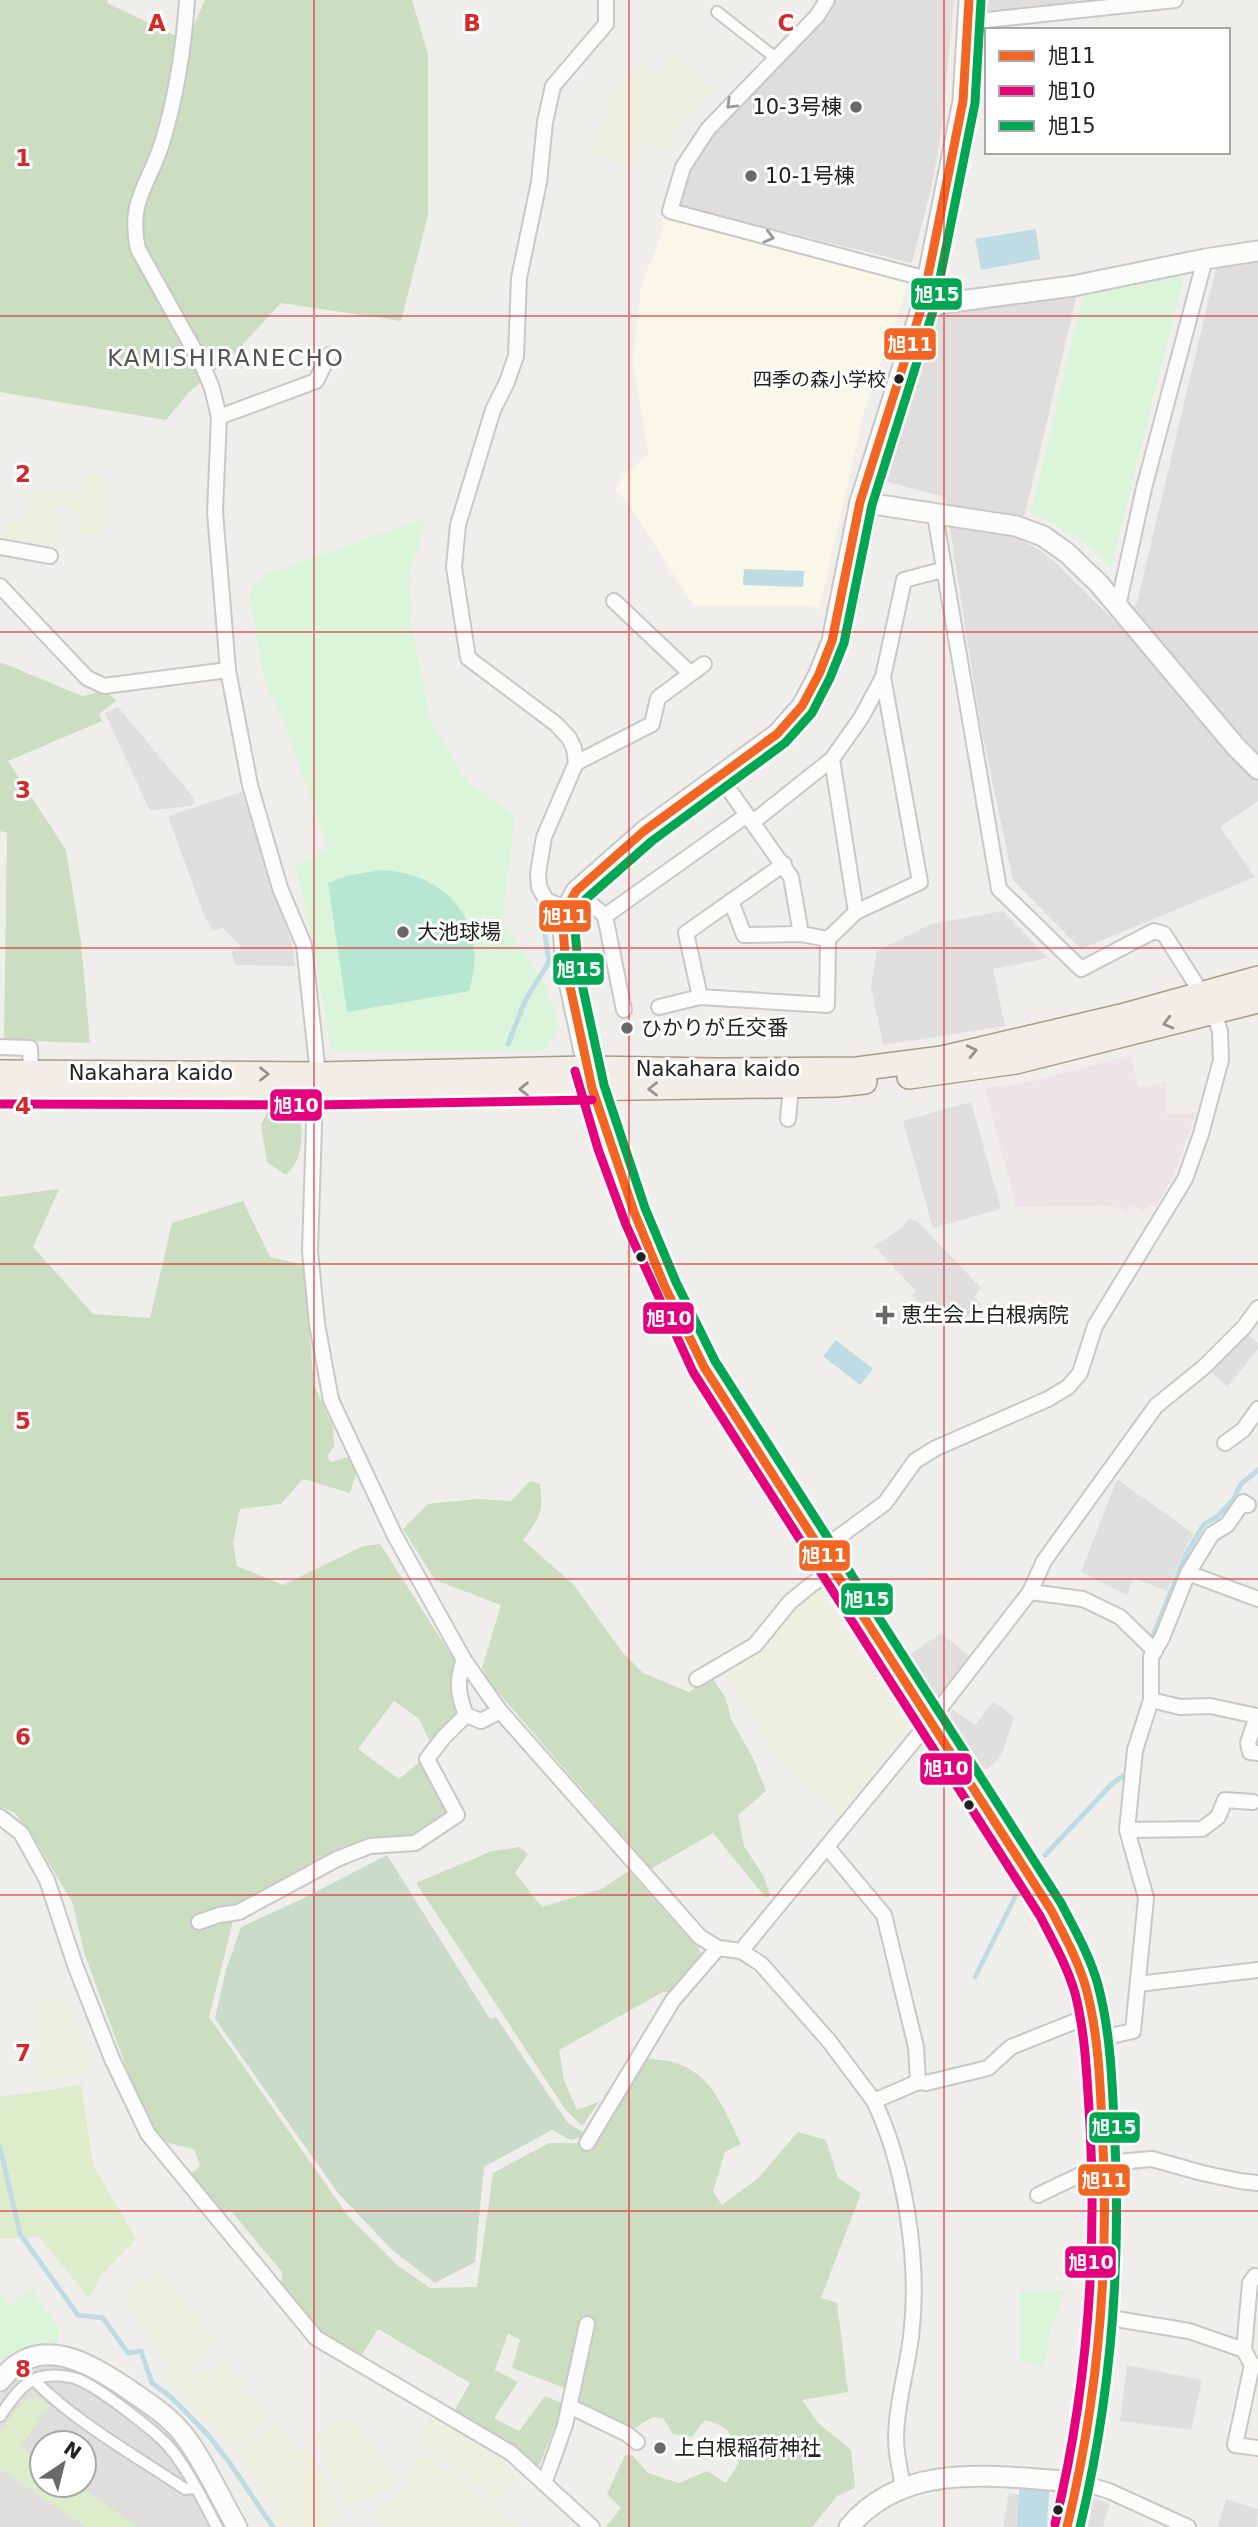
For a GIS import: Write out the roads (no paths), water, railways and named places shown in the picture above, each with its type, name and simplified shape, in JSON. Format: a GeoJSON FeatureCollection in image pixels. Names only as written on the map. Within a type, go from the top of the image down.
{"type":"FeatureCollection","features":[{"type":"Feature","properties":{"kind":"main road","name":"Nakahara kaido"},"geometry":{"type":"LineString","coordinates":[[589,1078],[791,1086],[836,1085],[945,1074],[1016,1062],[1208,1003],[1258,978]]}},
{"type":"Feature","properties":{"kind":"main road","name":"Nakahara kaido"},"geometry":{"type":"LineString","coordinates":[[0,1092],[589,1078],[715,1070],[857,1069],[942,1058],[1208,1003],[1258,1001]]}},
{"type":"Feature","properties":{"kind":"main road","name":"Nakahara kaido"},"geometry":{"type":"LineString","coordinates":[[0,1072],[317,1083]]}},
{"type":"Feature","properties":{"kind":"street"},"geometry":{"type":"LineString","coordinates":[[187,0],[172,99],[162,141],[135,209],[134,229],[138,249],[202,363],[219,417],[215,512],[228,670],[250,785],[280,888],[304,945],[317,1083],[310,1251],[317,1324],[331,1400],[394,1534],[464,1660],[500,1711],[701,1937],[718,1948],[741,1951],[761,1964],[830,2041],[874,2101],[886,2127],[897,2164],[906,2206],[911,2250],[911,2335],[896,2437],[897,2459],[903,2486]]}},
{"type":"Feature","properties":{"kind":"street"},"geometry":{"type":"LineString","coordinates":[[566,909],[546,900],[539,887],[538,873],[544,837],[576,763],[569,738],[555,724],[468,658],[454,567],[461,515],[492,410],[507,383],[516,356],[519,278],[539,182],[545,122],[553,86],[606,24],[606,0]]}},
{"type":"Feature","properties":{"kind":"street"},"geometry":{"type":"LineString","coordinates":[[827,0],[817,16],[720,116],[696,145],[683,167],[670,211],[927,279]]}},
{"type":"Feature","properties":{"kind":"street"},"geometry":{"type":"LineString","coordinates":[[970,0],[963,102],[922,306],[860,502],[832,641],[819,674],[802,706],[777,734],[644,831],[576,891],[566,909],[563,928],[566,968],[589,1078],[634,1212],[670,1298],[704,1367],[1051,1910],[1082,1972],[1097,2039],[1105,2163],[1104,2316],[1096,2391],[1079,2482],[1067,2527]]}},
{"type":"Feature","properties":{"kind":"street"},"geometry":{"type":"LineString","coordinates":[[968,22],[1175,0]]}},
{"type":"Feature","properties":{"kind":"street"},"geometry":{"type":"LineString","coordinates":[[717,12],[777,59]]}},
{"type":"Feature","properties":{"kind":"street"},"geometry":{"type":"LineString","coordinates":[[922,306],[1073,286],[1258,251]]}},
{"type":"Feature","properties":{"kind":"street"},"geometry":{"type":"LineString","coordinates":[[1118,607],[1144,488],[1205,259]]}},
{"type":"Feature","properties":{"kind":"street"},"geometry":{"type":"LineString","coordinates":[[219,417],[316,381],[329,355]]}},
{"type":"Feature","properties":{"kind":"street"},"geometry":{"type":"LineString","coordinates":[[860,502],[1016,526],[1043,536],[1067,553],[1099,584],[1236,747],[1258,769]]}},
{"type":"Feature","properties":{"kind":"street"},"geometry":{"type":"LineString","coordinates":[[821,1550],[885,1503],[915,1461],[936,1448],[1048,1399],[1068,1387],[1080,1373],[1095,1326],[1185,1179],[1221,1060],[1220,1031],[1208,1003],[1164,934],[1154,930],[1081,969],[999,889],[942,570],[935,515]]}},
{"type":"Feature","properties":{"kind":"street"},"geometry":{"type":"LineString","coordinates":[[0,547],[50,556]]}},
{"type":"Feature","properties":{"kind":"street"},"geometry":{"type":"LineString","coordinates":[[605,916],[832,759],[860,718],[883,677],[904,580],[942,570]]}},
{"type":"Feature","properties":{"kind":"street"},"geometry":{"type":"LineString","coordinates":[[0,586],[87,678],[104,686],[228,670]]}},
{"type":"Feature","properties":{"kind":"street"},"geometry":{"type":"LineString","coordinates":[[614,601],[690,673]]}},
{"type":"Feature","properties":{"kind":"street"},"geometry":{"type":"LineString","coordinates":[[576,763],[652,724],[657,698],[704,664]]}},
{"type":"Feature","properties":{"kind":"street"},"geometry":{"type":"LineString","coordinates":[[659,1007],[700,997],[827,1005],[828,939],[856,912],[920,882],[883,677]]}},
{"type":"Feature","properties":{"kind":"street"},"geometry":{"type":"LineString","coordinates":[[832,759],[856,912]]}},
{"type":"Feature","properties":{"kind":"street"},"geometry":{"type":"LineString","coordinates":[[720,777],[791,877],[801,934]]}},
{"type":"Feature","properties":{"kind":"street"},"geometry":{"type":"LineString","coordinates":[[700,997],[686,933],[783,864]]}},
{"type":"Feature","properties":{"kind":"street"},"geometry":{"type":"LineString","coordinates":[[576,891],[605,916],[624,1010]]}},
{"type":"Feature","properties":{"kind":"street"},"geometry":{"type":"LineString","coordinates":[[731,901],[744,935],[801,934],[828,939]]}},
{"type":"Feature","properties":{"kind":"street"},"geometry":{"type":"LineString","coordinates":[[0,1047],[30,1048],[31,1073]]}},
{"type":"Feature","properties":{"kind":"street"},"geometry":{"type":"LineString","coordinates":[[788,1119],[791,1086]]}},
{"type":"Feature","properties":{"kind":"street"},"geometry":{"type":"LineString","coordinates":[[741,1951],[930,1721],[1030,1592],[1044,1561],[1156,1406],[1204,1367],[1244,1327],[1258,1308]]}},
{"type":"Feature","properties":{"kind":"street"},"geometry":{"type":"LineString","coordinates":[[1225,1443],[1242,1430],[1258,1409]]}},
{"type":"Feature","properties":{"kind":"street"},"geometry":{"type":"LineString","coordinates":[[1097,2039],[1133,2031],[1146,1898],[1127,1830],[1135,1750],[1151,1700],[1152,1657],[1188,1573],[1212,1534],[1227,1525],[1243,1502],[1248,1506]]}},
{"type":"Feature","properties":{"kind":"street"},"geometry":{"type":"LineString","coordinates":[[697,1679],[755,1645],[790,1602],[834,1570]]}},
{"type":"Feature","properties":{"kind":"street"},"geometry":{"type":"LineString","coordinates":[[1188,1573],[1258,1599]]}},
{"type":"Feature","properties":{"kind":"street"},"geometry":{"type":"LineString","coordinates":[[1030,1592],[1083,1599],[1120,1617],[1155,1651]]}},
{"type":"Feature","properties":{"kind":"street"},"geometry":{"type":"LineString","coordinates":[[464,1660],[458,1675],[460,1699],[467,1715],[481,1721],[500,1711]]}},
{"type":"Feature","properties":{"kind":"street"},"geometry":{"type":"LineString","coordinates":[[1151,1700],[1180,1707],[1210,1706],[1257,1716],[1248,1743],[1250,1752],[1258,1754]]}},
{"type":"Feature","properties":{"kind":"street"},"geometry":{"type":"LineString","coordinates":[[199,1922],[239,1912],[337,1859],[370,1846],[415,1843],[457,1815],[427,1759],[443,1738],[467,1715]]}},
{"type":"Feature","properties":{"kind":"street"},"geometry":{"type":"LineString","coordinates":[[1127,1830],[1202,1829],[1218,1817],[1225,1800],[1253,1801]]}},
{"type":"Feature","properties":{"kind":"street"},"geometry":{"type":"LineString","coordinates":[[0,1817],[21,1833],[47,1880],[75,1965],[112,2059],[148,2134],[316,2338],[511,2453],[593,2527]]}},
{"type":"Feature","properties":{"kind":"street"},"geometry":{"type":"LineString","coordinates":[[827,1847],[884,1915],[916,2047],[918,2082]]}},
{"type":"Feature","properties":{"kind":"street"},"geometry":{"type":"LineString","coordinates":[[587,2143],[673,2000],[718,1948]]}},
{"type":"Feature","properties":{"kind":"street"},"geometry":{"type":"LineString","coordinates":[[1138,1984],[1258,1970]]}},
{"type":"Feature","properties":{"kind":"street"},"geometry":{"type":"LineString","coordinates":[[874,2101],[918,2082],[926,2083],[988,2068],[1011,2047],[1091,2015]]}},
{"type":"Feature","properties":{"kind":"street"},"geometry":{"type":"LineString","coordinates":[[1038,2195],[1105,2163],[1152,2159],[1202,2173],[1258,2183]]}},
{"type":"Feature","properties":{"kind":"street"},"geometry":{"type":"LineString","coordinates":[[1244,2350],[1250,2283],[1255,2276],[1258,2277]]}},
{"type":"Feature","properties":{"kind":"street"},"geometry":{"type":"LineString","coordinates":[[1104,2316],[1189,2331],[1244,2350],[1255,2365],[1235,2445],[1258,2448]]}},
{"type":"Feature","properties":{"kind":"street"},"geometry":{"type":"LineString","coordinates":[[545,2481],[565,2425],[587,2324]]}},
{"type":"Feature","properties":{"kind":"street"},"geometry":{"type":"LineString","coordinates":[[0,2381],[13,2368],[44,2356],[79,2359],[95,2367],[174,2423],[185,2437],[237,2527]]}},
{"type":"Feature","properties":{"kind":"street"},"geometry":{"type":"LineString","coordinates":[[0,2416],[26,2384],[34,2380],[52,2375],[78,2379],[94,2388],[163,2441],[180,2462],[217,2527]]}},
{"type":"Feature","properties":{"kind":"street"},"geometry":{"type":"LineString","coordinates":[[34,2380],[53,2400],[185,2489],[195,2488]]}},
{"type":"Feature","properties":{"kind":"street"},"geometry":{"type":"LineString","coordinates":[[569,2406],[627,2434],[636,2442]]}},
{"type":"Feature","properties":{"kind":"street"},"geometry":{"type":"LineString","coordinates":[[857,2524],[877,2501],[903,2486],[933,2478],[966,2477],[1079,2482],[1109,2491],[1188,2527]]}},
{"type":"Feature","properties":{"kind":"water"},"geometry":{"type":"Polygon","coordinates":[[[1036,229],[1040,259],[981,270],[975,239],[1036,229]]]}},
{"type":"Feature","properties":{"kind":"water"},"geometry":{"type":"Polygon","coordinates":[[[744,569],[804,571],[803,587],[743,585],[744,569]]]}},
{"type":"Feature","properties":{"kind":"water"},"geometry":{"type":"Polygon","coordinates":[[[836,1340],[873,1369],[860,1385],[823,1356],[836,1340]]]}},
{"type":"Feature","properties":{"kind":"waterway"},"geometry":{"type":"LineString","coordinates":[[508,1044],[526,999],[549,962],[541,905]]}},
{"type":"Feature","properties":{"kind":"waterway"},"geometry":{"type":"LineString","coordinates":[[1154,1645],[1153,1636],[1186,1554],[1204,1524],[1217,1517],[1233,1500],[1241,1484],[1258,1470]]}},
{"type":"Feature","properties":{"kind":"waterway"},"geometry":{"type":"LineString","coordinates":[[1141,1754],[1152,1717]]}},
{"type":"Feature","properties":{"kind":"waterway"},"geometry":{"type":"LineString","coordinates":[[1045,1855],[1112,1784],[1130,1771]]}},
{"type":"Feature","properties":{"kind":"waterway"},"geometry":{"type":"LineString","coordinates":[[975,1977],[1015,1897]]}},
{"type":"Feature","properties":{"kind":"waterway"},"geometry":{"type":"LineString","coordinates":[[0,2147],[20,2234],[78,2315],[103,2318],[128,2353],[141,2351],[152,2383],[173,2399],[208,2435],[273,2527]]}},
{"type":"Feature","properties":{"kind":"waterway"},"geometry":{"type":"LineString","coordinates":[[1032,2527],[1034,2492]]}},
{"type":"Feature","properties":{"kind":"place","name":"10-3号棟"},"geometry":{"type":"Point","coordinates":[856,107]}},
{"type":"Feature","properties":{"kind":"place","name":"10-1号棟"},"geometry":{"type":"Point","coordinates":[751,176]}},
{"type":"Feature","properties":{"kind":"place","name":"四季の森小学校"},"geometry":{"type":"Point","coordinates":[899,379]}},
{"type":"Feature","properties":{"kind":"place","name":"大池球場"},"geometry":{"type":"Point","coordinates":[403,932]}},
{"type":"Feature","properties":{"kind":"place","name":"ひかりが丘交番"},"geometry":{"type":"Point","coordinates":[627,1028]}},
{"type":"Feature","properties":{"kind":"place","name":"恵生会上白根病院"},"geometry":{"type":"Point","coordinates":[885,1315]}},
{"type":"Feature","properties":{"kind":"place","name":"上白根稲荷神社"},"geometry":{"type":"Point","coordinates":[660,2448]}},
{"type":"Feature","properties":{"kind":"district","name":"KAMISHIRANECHO"},"geometry":{"type":"Point","coordinates":[226,358]}}]}
